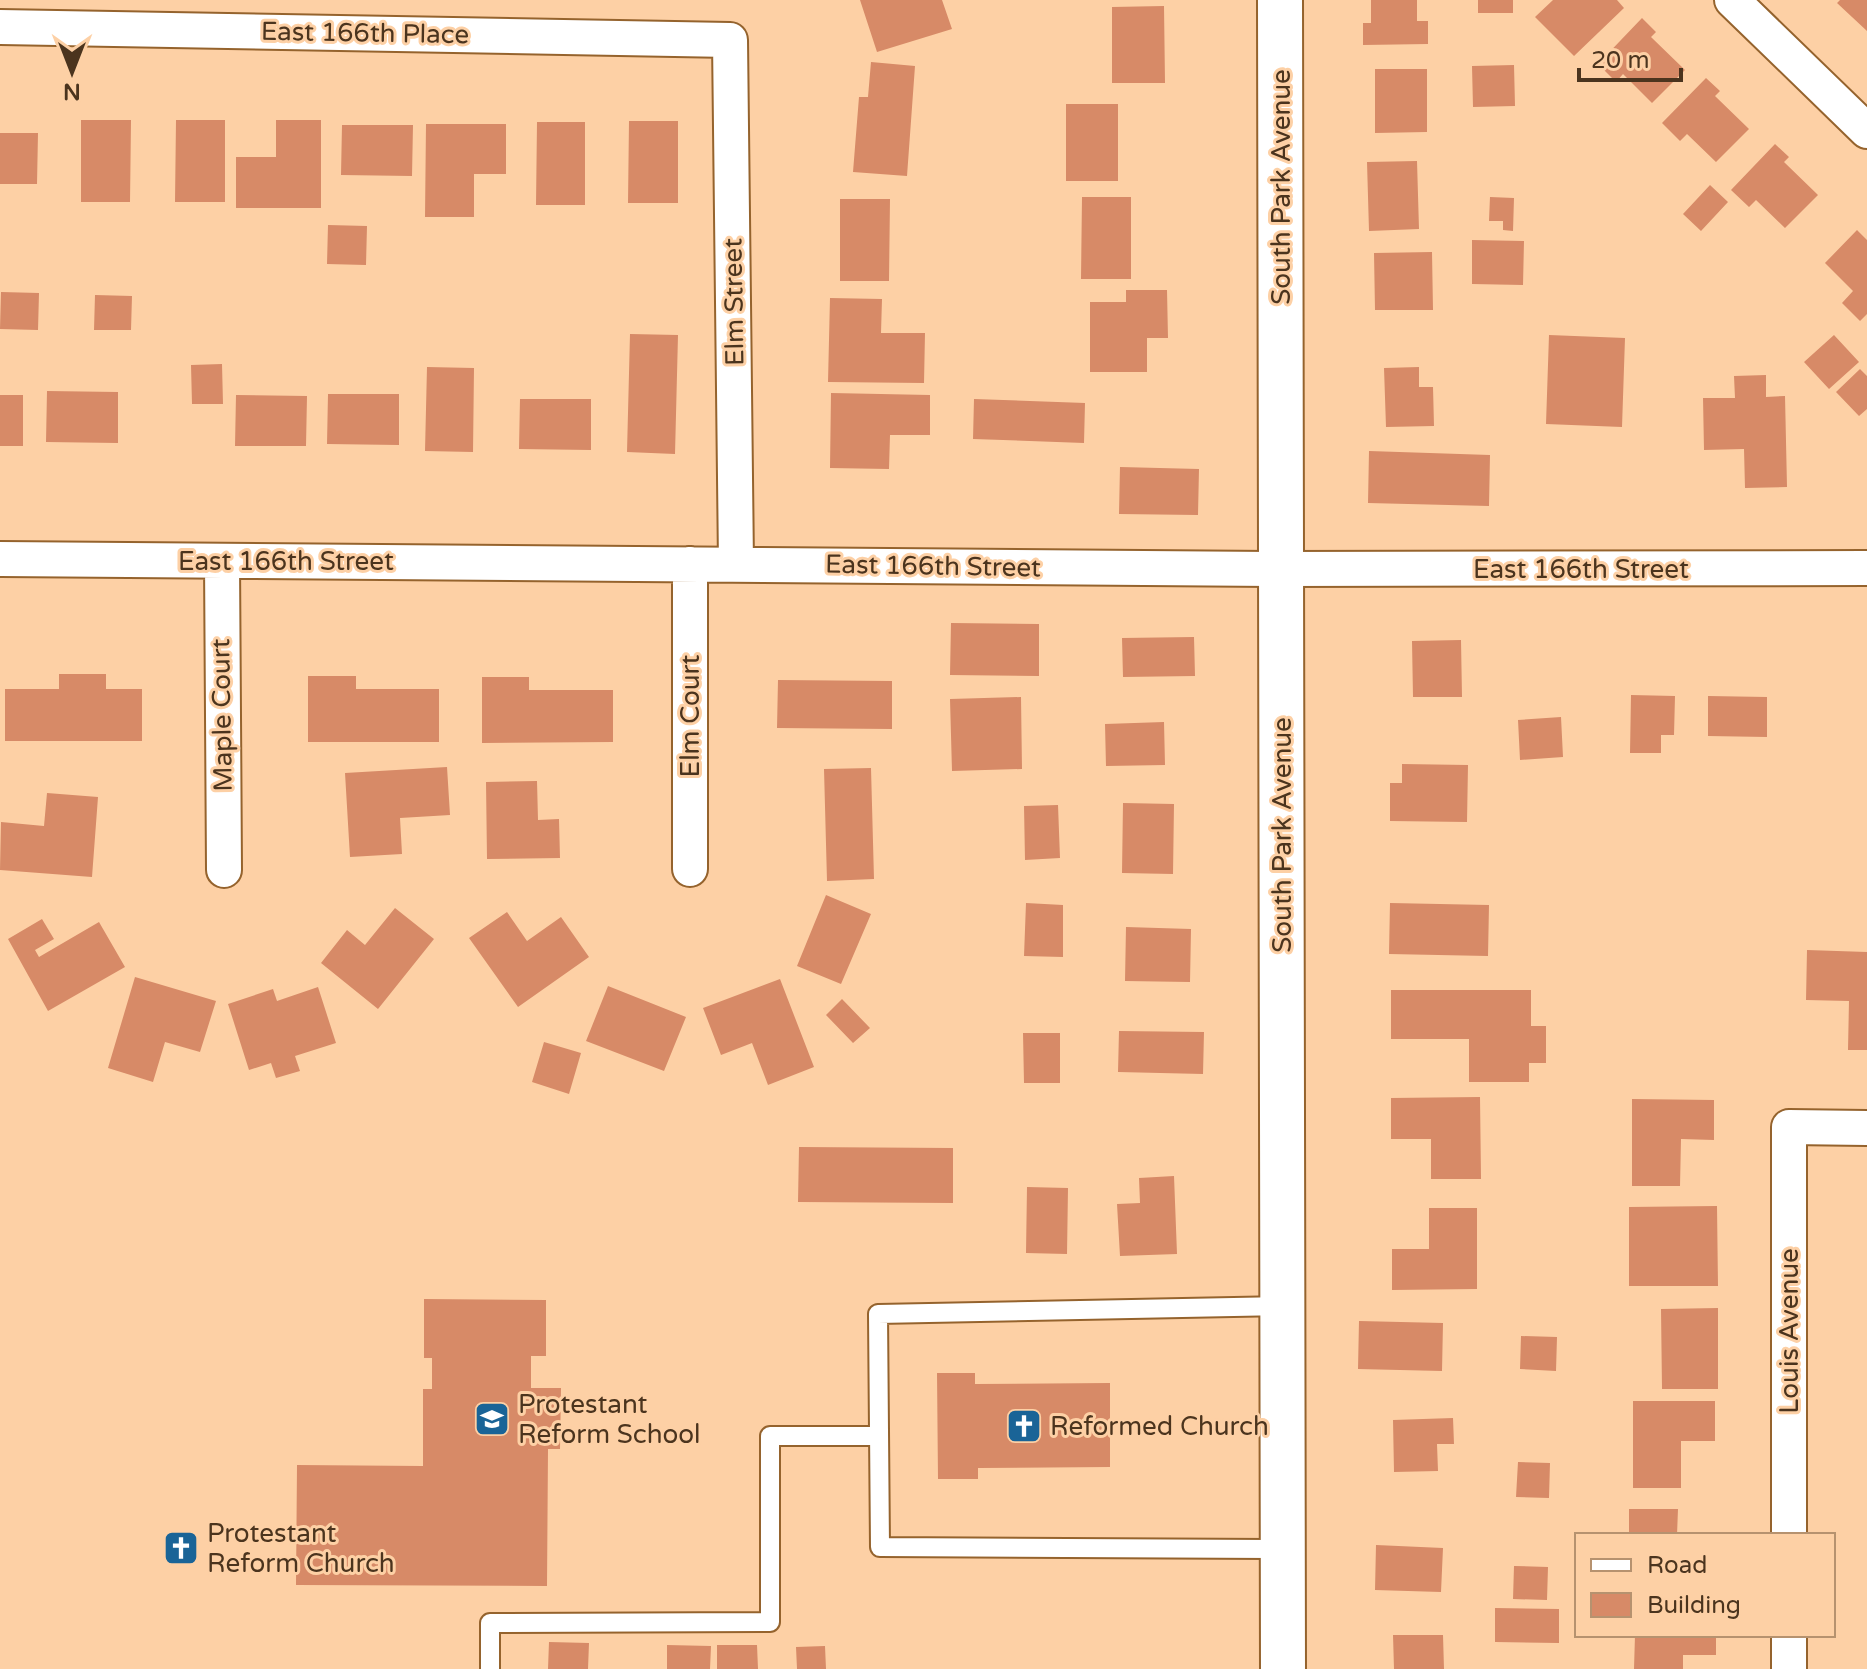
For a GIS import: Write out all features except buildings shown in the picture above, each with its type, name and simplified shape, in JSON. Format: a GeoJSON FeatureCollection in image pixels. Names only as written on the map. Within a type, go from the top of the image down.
{"type":"FeatureCollection","features":[{"type":"Feature","properties":{"kind":"street","name":"South Park Avenue"},"geometry":{"type":"LineString","coordinates":[[1280,0],[1283,1669]]}},
{"type":"Feature","properties":{"kind":"street"},"geometry":{"type":"LineString","coordinates":[[1732,0],[1867,131]]}},
{"type":"Feature","properties":{"kind":"street","name":"East 166th Place"},"geometry":{"type":"LineString","coordinates":[[0,27],[75,14],[730,40]]}},
{"type":"Feature","properties":{"kind":"street","name":"Elm Street"},"geometry":{"type":"LineString","coordinates":[[730,40],[736,564]]}},
{"type":"Feature","properties":{"kind":"street","name":"East 166th Street"},"geometry":{"type":"LineString","coordinates":[[0,559],[1281,569],[1867,568]]}},
{"type":"Feature","properties":{"kind":"street","name":"Maple Court"},"geometry":{"type":"LineString","coordinates":[[222,561],[224,870]]}},
{"type":"Feature","properties":{"kind":"street","name":"Elm Court"},"geometry":{"type":"LineString","coordinates":[[690,564],[690,869]]}},
{"type":"Feature","properties":{"kind":"street","name":"Louis Avenue"},"geometry":{"type":"LineString","coordinates":[[1789,1533],[1789,1127],[1867,1128]]}},
{"type":"Feature","properties":{"kind":"street"},"geometry":{"type":"LineString","coordinates":[[1789,1637],[1789,1669]]}},
{"type":"Feature","properties":{"kind":"lane"},"geometry":{"type":"LineString","coordinates":[[1282,1306],[878,1314],[880,1547],[1283,1549]]}},
{"type":"Feature","properties":{"kind":"lane"},"geometry":{"type":"LineString","coordinates":[[490,1669],[490,1623],[770,1622],[770,1436],[879,1436]]}},
{"type":"Feature","properties":{"kind":"place","name":"Protestant Reform School"},"geometry":{"type":"Point","coordinates":[492,1419]}},
{"type":"Feature","properties":{"kind":"place","name":"Reformed Church"},"geometry":{"type":"Point","coordinates":[1024,1426]}},
{"type":"Feature","properties":{"kind":"place","name":"Protestant Reform Church"},"geometry":{"type":"Point","coordinates":[181,1548]}}]}
